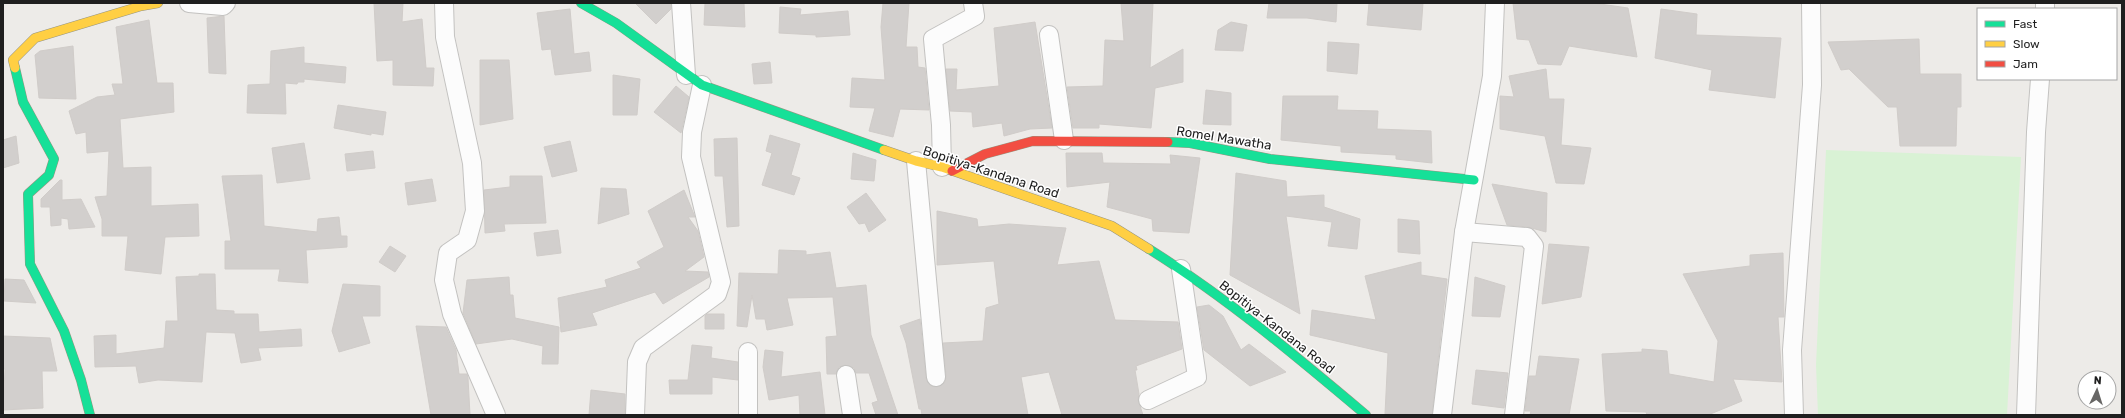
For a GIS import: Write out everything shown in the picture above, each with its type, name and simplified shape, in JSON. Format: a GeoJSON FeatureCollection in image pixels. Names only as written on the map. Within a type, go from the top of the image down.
{"type":"FeatureCollection","features":[{"type":"Feature","properties":{"kind":"street"},"geometry":{"type":"LineString","coordinates":[[90,415],[81,380],[64,330],[30,264],[28,194],[49,175],[54,159],[23,102],[13,60],[35,38],[141,6],[158,3]]}},
{"type":"Feature","properties":{"kind":"street"},"geometry":{"type":"LineString","coordinates":[[189,3],[223,6],[226,3]]}},
{"type":"Feature","properties":{"kind":"street"},"geometry":{"type":"LineString","coordinates":[[444,3],[445,37],[472,163],[475,211],[467,240],[448,252],[444,280],[452,314],[496,415]]}},
{"type":"Feature","properties":{"kind":"street","name":"Bopitiya-Kandana Road"},"geometry":{"type":"LineString","coordinates":[[581,3],[616,23],[686,75],[702,85],[916,161],[947,169],[1112,226],[1181,269],[1288,349],[1366,415]]}},
{"type":"Feature","properties":{"kind":"street"},"geometry":{"type":"LineString","coordinates":[[681,3],[686,75]]}},
{"type":"Feature","properties":{"kind":"street"},"geometry":{"type":"LineString","coordinates":[[947,169],[941,125],[933,39],[975,16],[973,3]]}},
{"type":"Feature","properties":{"kind":"street"},"geometry":{"type":"LineString","coordinates":[[1442,415],[1464,232],[1492,76],[1495,3]]}},
{"type":"Feature","properties":{"kind":"street"},"geometry":{"type":"LineString","coordinates":[[1794,415],[1792,350],[1812,85],[1810,3]]}},
{"type":"Feature","properties":{"kind":"street"},"geometry":{"type":"LineString","coordinates":[[1049,35],[1064,140]]}},
{"type":"Feature","properties":{"kind":"street"},"geometry":{"type":"LineString","coordinates":[[2026,415],[2036,132],[2040,80]]}},
{"type":"Feature","properties":{"kind":"street"},"geometry":{"type":"LineString","coordinates":[[635,415],[638,362],[643,348],[717,294],[721,282],[691,157],[692,132],[702,85]]}},
{"type":"Feature","properties":{"kind":"street","name":"Romel Mawatha"},"geometry":{"type":"LineString","coordinates":[[947,169],[985,154],[1033,141],[1064,140],[1190,143],[1270,159],[1474,180]]}},
{"type":"Feature","properties":{"kind":"street"},"geometry":{"type":"LineString","coordinates":[[916,161],[936,377]]}},
{"type":"Feature","properties":{"kind":"street"},"geometry":{"type":"LineString","coordinates":[[1464,232],[1527,237],[1534,246],[1514,415]]}},
{"type":"Feature","properties":{"kind":"street"},"geometry":{"type":"LineString","coordinates":[[1148,400],[1197,377],[1181,269]]}},
{"type":"Feature","properties":{"kind":"street"},"geometry":{"type":"LineString","coordinates":[[748,352],[748,415]]}},
{"type":"Feature","properties":{"kind":"street"},"geometry":{"type":"LineString","coordinates":[[846,375],[852,415]]}},
{"type":"Feature","properties":{"kind":"green space"},"geometry":{"type":"Polygon","coordinates":[[[1826,150],[2021,157],[2007,415],[1818,415],[1816,365],[1826,150]]]}},
{"type":"Feature","properties":{"kind":"building"},"geometry":{"type":"Polygon","coordinates":[[[374,3],[403,3],[402,22],[422,19],[426,68],[434,68],[433,86],[393,85],[393,60],[377,61],[374,3]]]}},
{"type":"Feature","properties":{"kind":"building"},"geometry":{"type":"Polygon","coordinates":[[[635,3],[671,3],[671,9],[656,24],[635,3]]]}},
{"type":"Feature","properties":{"kind":"building"},"geometry":{"type":"Polygon","coordinates":[[[705,3],[744,3],[745,27],[704,25],[705,3]]]}},
{"type":"Feature","properties":{"kind":"building"},"geometry":{"type":"Polygon","coordinates":[[[883,3],[909,3],[906,47],[917,47],[918,67],[925,68],[929,110],[900,109],[893,137],[869,131],[875,108],[850,107],[852,78],[885,80],[881,27],[883,3]]]}},
{"type":"Feature","properties":{"kind":"building"},"geometry":{"type":"Polygon","coordinates":[[[1121,3],[1153,3],[1150,68],[1183,49],[1183,82],[1155,88],[1151,128],[1099,124],[1099,128],[1073,128],[1067,87],[1103,86],[1105,40],[1124,41],[1121,3]]]}},
{"type":"Feature","properties":{"kind":"building"},"geometry":{"type":"Polygon","coordinates":[[[1269,3],[1337,3],[1336,22],[1307,18],[1267,18],[1269,3]]]}},
{"type":"Feature","properties":{"kind":"building"},"geometry":{"type":"Polygon","coordinates":[[[1369,3],[1423,3],[1421,30],[1367,25],[1369,3]]]}},
{"type":"Feature","properties":{"kind":"building"},"geometry":{"type":"Polygon","coordinates":[[[1513,3],[1593,3],[1628,8],[1637,57],[1569,46],[1561,65],[1538,64],[1529,40],[1517,39],[1513,3]]]}},
{"type":"Feature","properties":{"kind":"building"},"geometry":{"type":"Polygon","coordinates":[[[780,7],[801,9],[800,15],[848,11],[850,35],[816,37],[816,35],[779,33],[780,7]]]}},
{"type":"Feature","properties":{"kind":"building"},"geometry":{"type":"Polygon","coordinates":[[[570,9],[574,54],[589,52],[591,71],[555,75],[551,49],[542,50],[537,13],[570,9]]]}},
{"type":"Feature","properties":{"kind":"building"},"geometry":{"type":"Polygon","coordinates":[[[1661,9],[1697,14],[1696,35],[1781,38],[1775,98],[1709,90],[1712,70],[1655,58],[1661,9]]]}},
{"type":"Feature","properties":{"kind":"building"},"geometry":{"type":"Polygon","coordinates":[[[224,16],[226,74],[209,73],[207,18],[224,16]]]}},
{"type":"Feature","properties":{"kind":"building"},"geometry":{"type":"Polygon","coordinates":[[[149,20],[157,83],[173,83],[174,112],[120,119],[123,168],[151,167],[151,206],[198,204],[199,236],[165,237],[161,274],[125,270],[128,236],[102,236],[102,219],[95,197],[107,196],[109,151],[87,153],[86,132],[76,134],[69,111],[97,97],[115,95],[112,84],[123,84],[116,27],[149,20]]]}},
{"type":"Feature","properties":{"kind":"building"},"geometry":{"type":"Polygon","coordinates":[[[1035,22],[1052,128],[1030,129],[1004,136],[1002,123],[973,127],[972,112],[950,111],[946,69],[957,69],[956,90],[999,86],[994,28],[1035,22]]]}},
{"type":"Feature","properties":{"kind":"building"},"geometry":{"type":"Polygon","coordinates":[[[1231,22],[1247,25],[1243,51],[1215,50],[1218,30],[1231,22]]]}},
{"type":"Feature","properties":{"kind":"building"},"geometry":{"type":"Polygon","coordinates":[[[1919,39],[1920,74],[1961,74],[1961,107],[1957,107],[1956,146],[1900,146],[1897,107],[1888,107],[1849,69],[1841,70],[1828,42],[1919,39]]]}},
{"type":"Feature","properties":{"kind":"building"},"geometry":{"type":"Polygon","coordinates":[[[1328,42],[1359,44],[1357,74],[1327,71],[1328,42]]]}},
{"type":"Feature","properties":{"kind":"building"},"geometry":{"type":"Polygon","coordinates":[[[73,46],[76,99],[39,98],[35,55],[40,51],[73,46]]]}},
{"type":"Feature","properties":{"kind":"building"},"geometry":{"type":"Polygon","coordinates":[[[304,47],[304,63],[346,67],[345,83],[304,79],[304,82],[298,82],[297,84],[285,83],[286,114],[247,113],[248,85],[270,84],[271,51],[304,47]]]}},
{"type":"Feature","properties":{"kind":"building"},"geometry":{"type":"Polygon","coordinates":[[[480,60],[509,60],[513,119],[480,125],[480,60]]]}},
{"type":"Feature","properties":{"kind":"building"},"geometry":{"type":"Polygon","coordinates":[[[770,62],[772,83],[754,84],[752,64],[770,62]]]}},
{"type":"Feature","properties":{"kind":"building"},"geometry":{"type":"Polygon","coordinates":[[[1546,69],[1549,99],[1564,99],[1561,145],[1591,148],[1584,184],[1556,183],[1545,136],[1500,129],[1500,96],[1514,97],[1509,76],[1546,69]]]}},
{"type":"Feature","properties":{"kind":"building"},"geometry":{"type":"Polygon","coordinates":[[[613,75],[640,79],[637,115],[613,115],[613,75]]]}},
{"type":"Feature","properties":{"kind":"building"},"geometry":{"type":"Polygon","coordinates":[[[676,86],[689,97],[681,133],[654,112],[676,86]]]}},
{"type":"Feature","properties":{"kind":"building"},"geometry":{"type":"Polygon","coordinates":[[[1206,90],[1231,93],[1231,125],[1203,124],[1206,90]]]}},
{"type":"Feature","properties":{"kind":"building"},"geometry":{"type":"Polygon","coordinates":[[[1283,96],[1338,96],[1337,110],[1378,111],[1377,129],[1431,131],[1432,163],[1396,159],[1396,155],[1341,152],[1341,146],[1281,140],[1283,96]]]}},
{"type":"Feature","properties":{"kind":"building"},"geometry":{"type":"Polygon","coordinates":[[[338,105],[386,112],[383,135],[371,133],[371,135],[334,128],[338,105]]]}},
{"type":"Feature","properties":{"kind":"building"},"geometry":{"type":"Polygon","coordinates":[[[770,135],[800,144],[791,175],[800,178],[794,195],[762,185],[772,153],[766,151],[770,135]]]}},
{"type":"Feature","properties":{"kind":"building"},"geometry":{"type":"Polygon","coordinates":[[[16,136],[19,163],[3,168],[3,140],[16,136]]]}},
{"type":"Feature","properties":{"kind":"building"},"geometry":{"type":"Polygon","coordinates":[[[737,138],[739,226],[727,227],[723,176],[715,176],[714,139],[737,138]]]}},
{"type":"Feature","properties":{"kind":"building"},"geometry":{"type":"Polygon","coordinates":[[[570,141],[577,171],[552,177],[544,147],[570,141]]]}},
{"type":"Feature","properties":{"kind":"building"},"geometry":{"type":"Polygon","coordinates":[[[304,143],[310,179],[277,183],[272,148],[304,143]]]}},
{"type":"Feature","properties":{"kind":"building"},"geometry":{"type":"Polygon","coordinates":[[[373,151],[375,168],[347,171],[345,154],[373,151]]]}},
{"type":"Feature","properties":{"kind":"building"},"geometry":{"type":"Polygon","coordinates":[[[853,153],[876,160],[874,181],[851,179],[853,153]]]}},
{"type":"Feature","properties":{"kind":"building"},"geometry":{"type":"Polygon","coordinates":[[[1066,153],[1102,153],[1103,163],[1171,164],[1170,155],[1200,158],[1189,233],[1153,231],[1152,219],[1107,207],[1110,182],[1067,187],[1066,153]]]}},
{"type":"Feature","properties":{"kind":"building"},"geometry":{"type":"Polygon","coordinates":[[[1236,173],[1286,181],[1287,197],[1324,195],[1324,207],[1360,219],[1357,249],[1328,246],[1332,222],[1286,216],[1300,314],[1230,275],[1236,173]]]}},
{"type":"Feature","properties":{"kind":"building"},"geometry":{"type":"Polygon","coordinates":[[[262,175],[264,226],[317,232],[318,219],[339,217],[341,236],[347,236],[347,247],[306,250],[308,283],[278,281],[280,269],[225,269],[225,241],[231,241],[222,176],[262,175]]]}},
{"type":"Feature","properties":{"kind":"building"},"geometry":{"type":"Polygon","coordinates":[[[510,176],[542,176],[546,223],[504,224],[505,231],[485,233],[484,190],[510,187],[510,176]]]}},
{"type":"Feature","properties":{"kind":"building"},"geometry":{"type":"Polygon","coordinates":[[[432,179],[436,201],[408,205],[405,183],[432,179]]]}},
{"type":"Feature","properties":{"kind":"building"},"geometry":{"type":"Polygon","coordinates":[[[60,180],[62,180],[62,200],[81,199],[95,227],[69,229],[68,219],[61,218],[61,225],[51,226],[50,207],[41,207],[41,199],[60,180]]]}},
{"type":"Feature","properties":{"kind":"building"},"geometry":{"type":"Polygon","coordinates":[[[1492,184],[1547,193],[1546,232],[1528,227],[1507,225],[1492,184]]]}},
{"type":"Feature","properties":{"kind":"building"},"geometry":{"type":"Polygon","coordinates":[[[601,188],[626,189],[629,214],[598,224],[601,188]]]}},
{"type":"Feature","properties":{"kind":"building"},"geometry":{"type":"Polygon","coordinates":[[[684,190],[695,217],[688,217],[698,231],[704,257],[685,271],[708,272],[709,277],[663,304],[655,292],[592,313],[597,325],[561,332],[558,298],[607,287],[605,280],[641,268],[637,262],[664,247],[648,211],[684,190]]]}},
{"type":"Feature","properties":{"kind":"building"},"geometry":{"type":"Polygon","coordinates":[[[866,193],[886,220],[869,232],[865,223],[859,224],[847,207],[866,193]]]}},
{"type":"Feature","properties":{"kind":"building"},"geometry":{"type":"Polygon","coordinates":[[[937,211],[977,219],[978,227],[1009,224],[1066,228],[1057,265],[1099,261],[1115,320],[1178,322],[1182,349],[1136,366],[1137,370],[1135,370],[1139,394],[1138,400],[1143,415],[1062,415],[1049,372],[1021,377],[1028,415],[922,415],[921,409],[919,409],[906,343],[900,326],[920,319],[926,378],[931,386],[937,387],[945,382],[946,376],[943,343],[983,341],[986,308],[999,304],[994,261],[937,265],[937,211]]]}},
{"type":"Feature","properties":{"kind":"building"},"geometry":{"type":"Polygon","coordinates":[[[1398,219],[1419,221],[1420,254],[1398,252],[1398,219]]]}},
{"type":"Feature","properties":{"kind":"building"},"geometry":{"type":"Polygon","coordinates":[[[558,230],[561,253],[537,256],[534,233],[558,230]]]}},
{"type":"Feature","properties":{"kind":"building"},"geometry":{"type":"Polygon","coordinates":[[[1549,244],[1589,247],[1581,297],[1542,304],[1549,244]]]}},
{"type":"Feature","properties":{"kind":"building"},"geometry":{"type":"Polygon","coordinates":[[[390,246],[406,256],[395,272],[379,262],[390,246]]]}},
{"type":"Feature","properties":{"kind":"building"},"geometry":{"type":"Polygon","coordinates":[[[779,250],[806,251],[806,255],[830,252],[836,288],[866,285],[871,335],[898,415],[876,415],[872,403],[878,401],[869,373],[856,373],[854,368],[845,365],[839,367],[836,374],[827,374],[826,337],[837,336],[833,297],[787,298],[793,325],[767,330],[765,319],[756,319],[752,295],[747,327],[737,326],[739,273],[778,274],[779,250]]]}},
{"type":"Feature","properties":{"kind":"building"},"geometry":{"type":"Polygon","coordinates":[[[1783,253],[1784,317],[1778,317],[1782,382],[1733,379],[1742,401],[1708,415],[1647,415],[1646,412],[1606,411],[1602,354],[1642,352],[1642,349],[1667,351],[1669,374],[1714,382],[1718,341],[1683,274],[1750,266],[1750,255],[1783,253]]]}},
{"type":"Feature","properties":{"kind":"building"},"geometry":{"type":"Polygon","coordinates":[[[1421,262],[1421,275],[1447,279],[1432,415],[1385,414],[1388,353],[1310,335],[1312,310],[1376,320],[1365,276],[1421,262]]]}},
{"type":"Feature","properties":{"kind":"building"},"geometry":{"type":"Polygon","coordinates":[[[199,274],[215,274],[216,310],[234,311],[234,314],[258,314],[259,332],[301,329],[302,346],[258,348],[261,360],[241,363],[235,333],[206,332],[202,382],[158,380],[139,383],[136,366],[95,367],[94,336],[116,335],[116,354],[164,348],[166,321],[178,321],[176,277],[199,276],[199,274]]]}},
{"type":"Feature","properties":{"kind":"building"},"geometry":{"type":"Polygon","coordinates":[[[509,277],[510,295],[513,295],[515,318],[559,327],[558,364],[542,364],[543,346],[512,339],[476,344],[463,313],[467,280],[509,277]]]}},
{"type":"Feature","properties":{"kind":"building"},"geometry":{"type":"Polygon","coordinates":[[[1475,277],[1505,286],[1500,317],[1472,316],[1475,277]]]}},
{"type":"Feature","properties":{"kind":"building"},"geometry":{"type":"Polygon","coordinates":[[[5,279],[24,280],[36,303],[4,301],[5,279]]]}},
{"type":"Feature","properties":{"kind":"building"},"geometry":{"type":"Polygon","coordinates":[[[343,284],[380,286],[380,316],[362,316],[370,343],[339,352],[332,331],[343,284]]]}},
{"type":"Feature","properties":{"kind":"building"},"geometry":{"type":"Polygon","coordinates":[[[1209,305],[1223,316],[1241,350],[1249,344],[1286,372],[1250,386],[1204,350],[1197,307],[1209,305]]]}},
{"type":"Feature","properties":{"kind":"building"},"geometry":{"type":"Polygon","coordinates":[[[707,314],[724,314],[724,329],[705,329],[705,316],[707,314]]]}},
{"type":"Feature","properties":{"kind":"building"},"geometry":{"type":"Polygon","coordinates":[[[416,326],[446,327],[456,350],[459,374],[467,374],[470,415],[431,415],[416,326]]]}},
{"type":"Feature","properties":{"kind":"building"},"geometry":{"type":"Polygon","coordinates":[[[3,336],[50,338],[57,371],[42,371],[43,408],[3,410],[5,369],[3,369],[3,336]]]}},
{"type":"Feature","properties":{"kind":"building"},"geometry":{"type":"Polygon","coordinates":[[[692,345],[712,347],[711,358],[738,362],[738,380],[712,377],[712,394],[670,394],[669,380],[688,380],[692,345]]]}},
{"type":"Feature","properties":{"kind":"building"},"geometry":{"type":"Polygon","coordinates":[[[765,350],[783,352],[781,377],[820,372],[825,415],[800,415],[799,395],[769,400],[763,367],[765,350]]]}},
{"type":"Feature","properties":{"kind":"building"},"geometry":{"type":"Polygon","coordinates":[[[1539,356],[1579,359],[1569,415],[1530,415],[1531,411],[1525,411],[1529,376],[1536,376],[1539,356]]]}},
{"type":"Feature","properties":{"kind":"building"},"geometry":{"type":"Polygon","coordinates":[[[1476,370],[1508,373],[1504,408],[1472,404],[1476,370]]]}},
{"type":"Feature","properties":{"kind":"building"},"geometry":{"type":"Polygon","coordinates":[[[591,390],[625,394],[625,415],[589,415],[591,390]]]}},
{"type":"Feature","properties":{"kind":"traffic: fast"},"geometry":{"type":"LineString","coordinates":[[581,3],[616,23],[702,85],[884,150]]}},
{"type":"Feature","properties":{"kind":"traffic: fast"},"geometry":{"type":"LineString","coordinates":[[15,68],[23,102],[54,159],[49,175],[28,194],[30,264],[64,331],[81,380],[90,415]]}},
{"type":"Feature","properties":{"kind":"traffic: fast"},"geometry":{"type":"LineString","coordinates":[[1168,142],[1190,143],[1270,159],[1474,180]]}},
{"type":"Feature","properties":{"kind":"traffic: fast"},"geometry":{"type":"LineString","coordinates":[[1149,249],[1178,267],[1233,307],[1287,349],[1366,415]]}},
{"type":"Feature","properties":{"kind":"traffic: slow"},"geometry":{"type":"LineString","coordinates":[[15,68],[13,60],[35,38],[141,6],[158,3]]}},
{"type":"Feature","properties":{"kind":"traffic: slow"},"geometry":{"type":"LineString","coordinates":[[884,150],[916,161],[942,167],[1112,226],[1149,249]]}},
{"type":"Feature","properties":{"kind":"traffic: jam"},"geometry":{"type":"LineString","coordinates":[[952,171],[985,154],[1033,141],[1168,142]]}}]}
